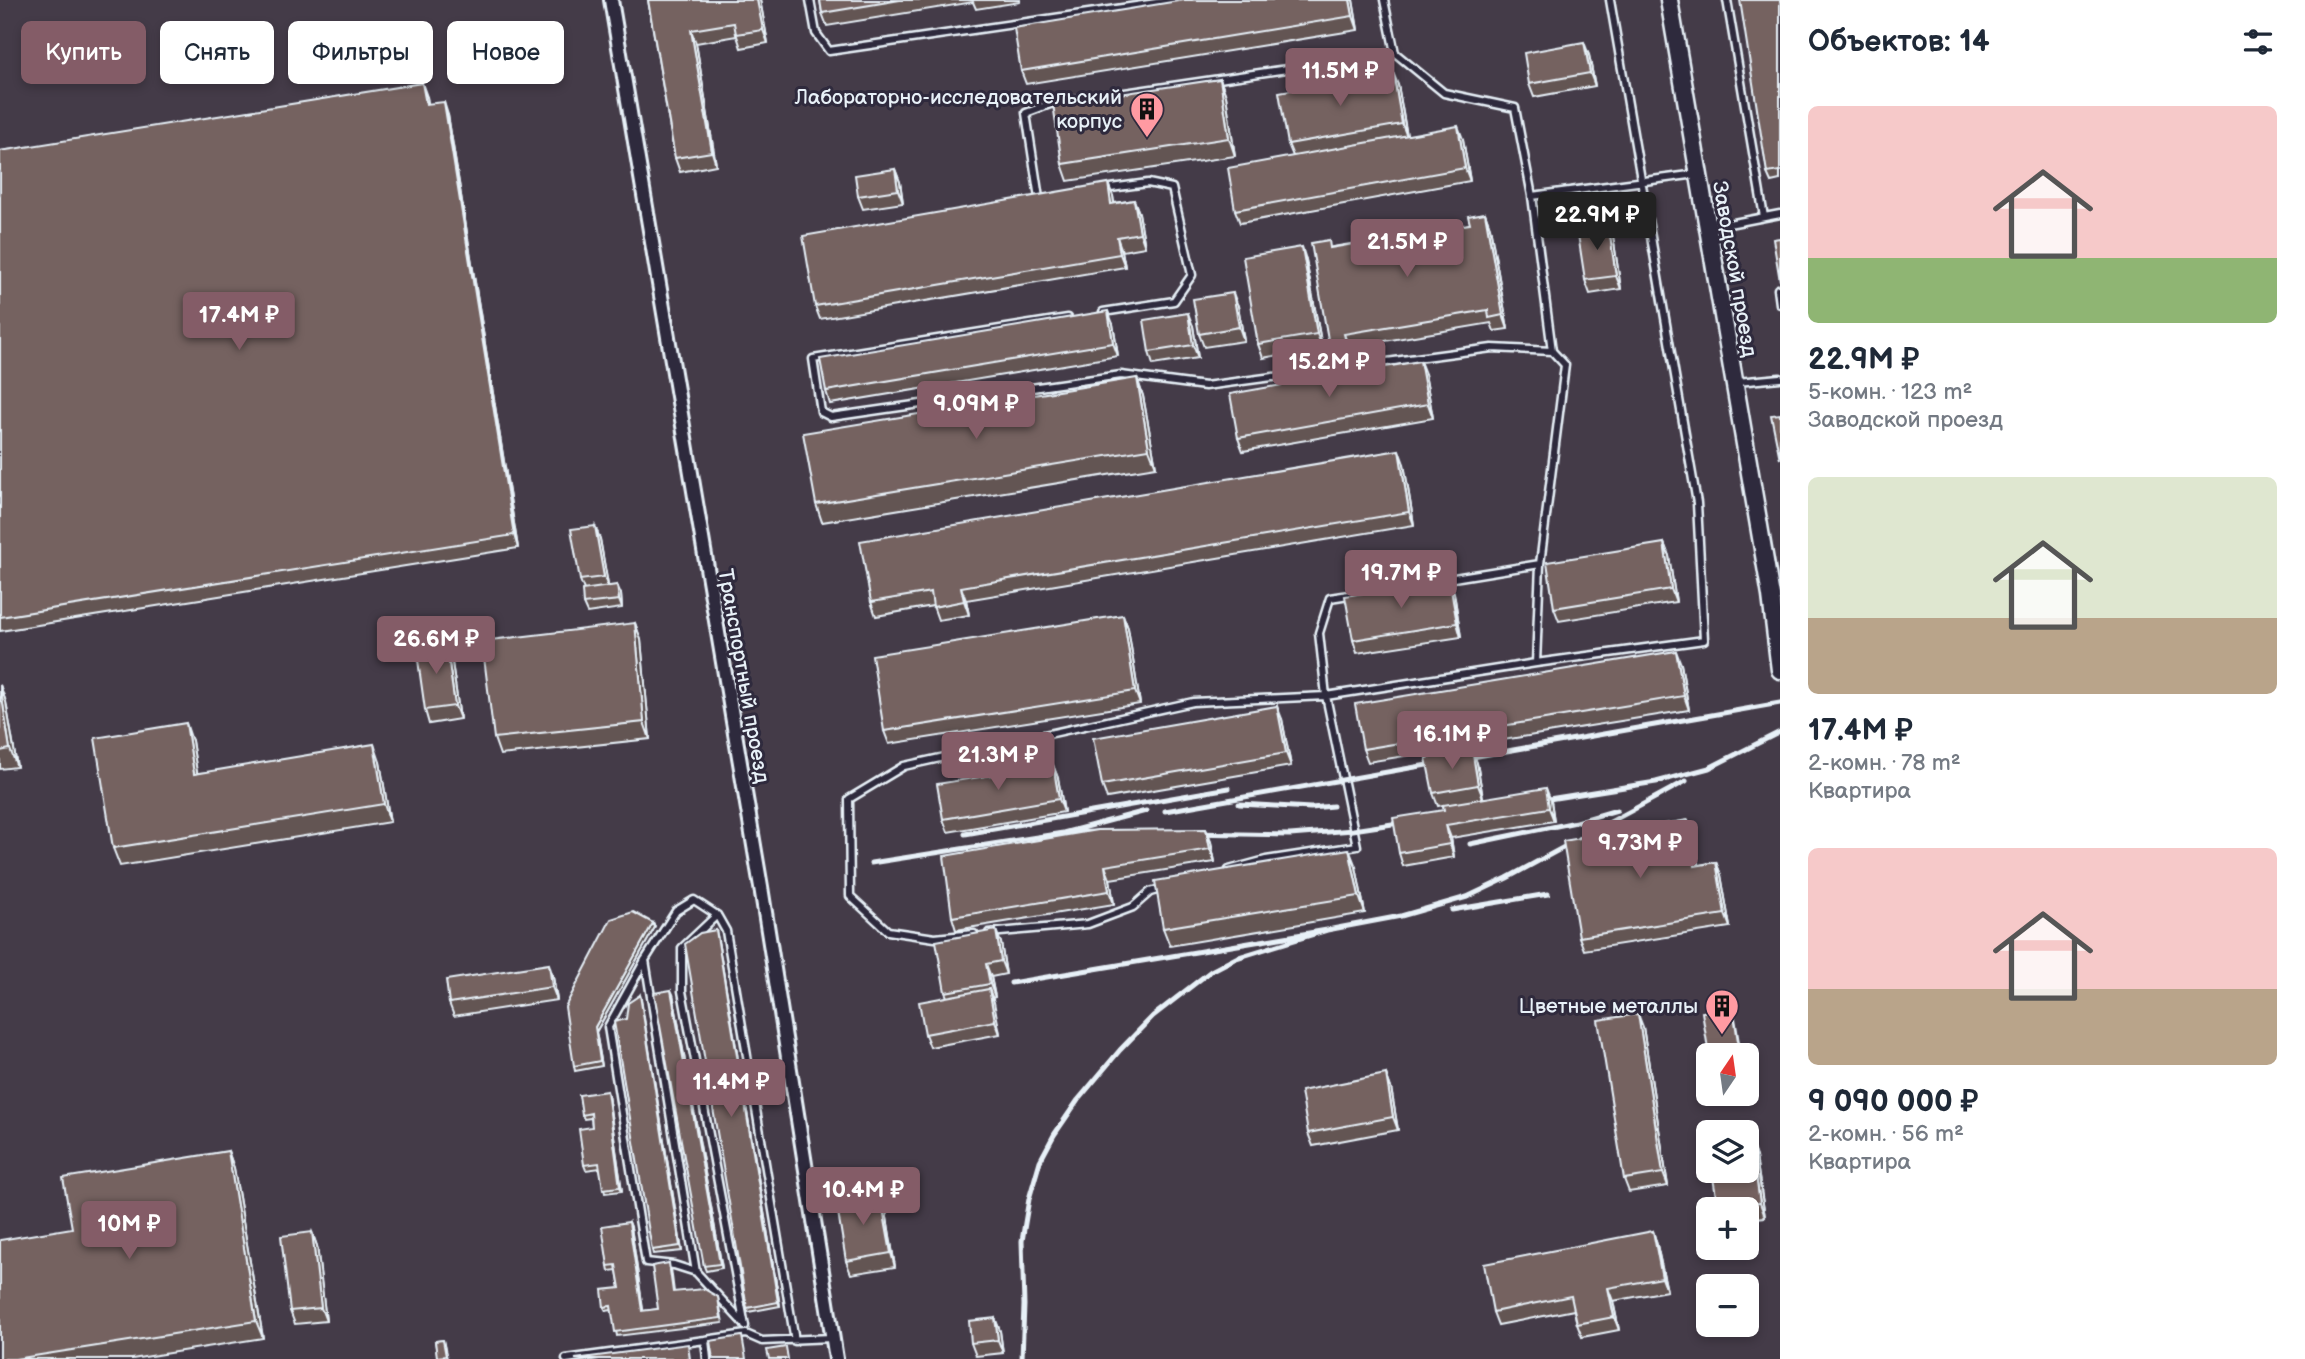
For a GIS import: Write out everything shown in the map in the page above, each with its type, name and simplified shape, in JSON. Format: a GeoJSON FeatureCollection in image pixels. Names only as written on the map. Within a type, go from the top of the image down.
{"type":"FeatureCollection","features":[{"type":"Feature","properties":{"kind":"street","name":"Транспортный проезд"},"geometry":{"type":"LineString","coordinates":[[611,0],[761,887],[836,1359]]}},
{"type":"Feature","properties":{"kind":"street","name":"Заводской проезд"},"geometry":{"type":"LineString","coordinates":[[1669,0],[1733,383],[1775,595],[1780,670]]}},
{"type":"Feature","properties":{"kind":"lane"},"geometry":{"type":"LineString","coordinates":[[810,0],[816,33],[830,51],[1177,0]]}},
{"type":"Feature","properties":{"kind":"lane"},"geometry":{"type":"LineString","coordinates":[[1384,0],[1395,53],[1444,93],[1515,108],[1532,196],[1552,351],[1565,365],[1540,564],[1535,663]]}},
{"type":"Feature","properties":{"kind":"lane"},"geometry":{"type":"LineString","coordinates":[[1176,885],[1150,892],[1133,907],[1088,924],[935,938],[888,931],[850,896],[849,799],[904,766],[1192,702],[1326,696],[1704,640],[1697,503],[1640,183],[1611,0]]}},
{"type":"Feature","properties":{"kind":"lane"},"geometry":{"type":"LineString","coordinates":[[1727,0],[1764,217]]}},
{"type":"Feature","properties":{"kind":"lane"},"geometry":{"type":"LineString","coordinates":[[1039,198],[1026,113],[1050,104],[1395,53]]}},
{"type":"Feature","properties":{"kind":"lane"},"geometry":{"type":"LineString","coordinates":[[1532,196],[1697,173]]}},
{"type":"Feature","properties":{"kind":"lane"},"geometry":{"type":"LineString","coordinates":[[1094,190],[1148,183],[1172,188],[1192,275],[1174,301],[1094,314]]}},
{"type":"Feature","properties":{"kind":"lane"},"geometry":{"type":"LineString","coordinates":[[1026,200],[1053,196]]}},
{"type":"Feature","properties":{"kind":"lane"},"geometry":{"type":"LineString","coordinates":[[1707,228],[1780,214]]}},
{"type":"Feature","properties":{"kind":"lane"},"geometry":{"type":"LineString","coordinates":[[1777,289],[1780,304]]}},
{"type":"Feature","properties":{"kind":"lane"},"geometry":{"type":"LineString","coordinates":[[1080,316],[813,359],[821,412],[831,417],[1121,375],[1205,386],[1492,348],[1552,351]]}},
{"type":"Feature","properties":{"kind":"lane"},"geometry":{"type":"LineString","coordinates":[[1733,383],[1780,378]]}},
{"type":"Feature","properties":{"kind":"lane"},"geometry":{"type":"LineString","coordinates":[[1215,874],[1266,860],[1357,846],[1326,696],[1319,633],[1330,598],[1540,564]]}},
{"type":"Feature","properties":{"kind":"lane"},"geometry":{"type":"LineString","coordinates":[[696,1272],[674,1265],[646,1262],[608,1027],[676,911],[694,900],[717,915],[726,931],[795,1340]]}},
{"type":"Feature","properties":{"kind":"lane"},"geometry":{"type":"LineString","coordinates":[[717,915],[682,948],[682,991],[746,1330]]}},
{"type":"Feature","properties":{"kind":"lane"},"geometry":{"type":"LineString","coordinates":[[645,960],[697,1275],[727,1304],[746,1330],[762,1341],[832,1338]]}},
{"type":"Feature","properties":{"kind":"lane"},"geometry":{"type":"LineString","coordinates":[[565,1359],[705,1340],[746,1330]]}},
{"type":"Feature","properties":{"kind":"lane"},"geometry":{"type":"LineString","coordinates":[[705,1340],[707,1359]]}},
{"type":"Feature","properties":{"kind":"building"},"geometry":{"type":"Polygon","coordinates":[[[648,0],[757,0],[763,30],[736,34],[734,23],[691,30],[712,152],[675,158],[648,0]]]}},
{"type":"Feature","properties":{"kind":"building"},"geometry":{"type":"Polygon","coordinates":[[[820,0],[900,0],[822,13],[820,0]]]}},
{"type":"Feature","properties":{"kind":"building"},"geometry":{"type":"Polygon","coordinates":[[[1184,0],[1350,0],[1353,16],[1021,71],[1014,28],[1184,0]]]}},
{"type":"Feature","properties":{"kind":"building"},"geometry":{"type":"Polygon","coordinates":[[[1740,0],[1780,0],[1780,171],[1767,173],[1740,0]]]}},
{"type":"Feature","properties":{"kind":"building"},"geometry":{"type":"Polygon","coordinates":[[[1584,42],[1590,73],[1529,84],[1524,53],[1584,42]]]}},
{"type":"Feature","properties":{"kind":"building"},"geometry":{"type":"Polygon","coordinates":[[[1393,72],[1402,124],[1288,144],[1279,92],[1393,72]]]}},
{"type":"Feature","properties":{"kind":"building","name":"Лабораторно-исследовательский корпус"},"geometry":{"type":"Polygon","coordinates":[[[1220,79],[1229,138],[1062,164],[1053,104],[1220,79]]]}},
{"type":"Feature","properties":{"kind":"building"},"geometry":{"type":"Polygon","coordinates":[[[422,84],[426,104],[444,102],[514,535],[0,617],[0,151],[422,84]]]}},
{"type":"Feature","properties":{"kind":"building"},"geometry":{"type":"Polygon","coordinates":[[[1458,126],[1465,168],[1235,210],[1228,168],[1458,126]]]}},
{"type":"Feature","properties":{"kind":"building"},"geometry":{"type":"Polygon","coordinates":[[[895,169],[898,190],[858,196],[855,175],[895,169]]]}},
{"type":"Feature","properties":{"kind":"building"},"geometry":{"type":"Polygon","coordinates":[[[1108,183],[1111,204],[1134,200],[1140,233],[1117,237],[1120,254],[815,306],[803,236],[1108,183]]]}},
{"type":"Feature","properties":{"kind":"building"},"geometry":{"type":"Polygon","coordinates":[[[1485,213],[1503,315],[1489,318],[1488,310],[1344,334],[1346,342],[1329,345],[1311,243],[1329,240],[1330,248],[1470,224],[1468,216],[1485,213]]]}},
{"type":"Feature","properties":{"kind":"building"},"geometry":{"type":"Polygon","coordinates":[[[1608,223],[1616,276],[1585,280],[1577,228],[1608,223]]]}},
{"type":"Feature","properties":{"kind":"building"},"geometry":{"type":"Polygon","coordinates":[[[1780,238],[1780,281],[1773,239],[1780,238]]]}},
{"type":"Feature","properties":{"kind":"building"},"geometry":{"type":"Polygon","coordinates":[[[1302,247],[1317,334],[1258,344],[1243,257],[1302,247]]]}},
{"type":"Feature","properties":{"kind":"building"},"geometry":{"type":"Polygon","coordinates":[[[1233,293],[1239,327],[1199,334],[1193,299],[1233,293]]]}},
{"type":"Feature","properties":{"kind":"building"},"geometry":{"type":"Polygon","coordinates":[[[1108,311],[1113,343],[826,391],[820,359],[1108,311]]]}},
{"type":"Feature","properties":{"kind":"building"},"geometry":{"type":"Polygon","coordinates":[[[1188,313],[1193,345],[1149,352],[1144,320],[1188,313]]]}},
{"type":"Feature","properties":{"kind":"building"},"geometry":{"type":"Polygon","coordinates":[[[1420,361],[1428,404],[1238,438],[1230,394],[1420,361]]]}},
{"type":"Feature","properties":{"kind":"building"},"geometry":{"type":"Polygon","coordinates":[[[1137,378],[1149,449],[816,504],[803,433],[1137,378]]]}},
{"type":"Feature","properties":{"kind":"building"},"geometry":{"type":"Polygon","coordinates":[[[1780,414],[1780,459],[1771,415],[1780,414]]]}},
{"type":"Feature","properties":{"kind":"building"},"geometry":{"type":"Polygon","coordinates":[[[1399,450],[1409,512],[961,587],[964,601],[933,607],[931,592],[871,602],[860,541],[1399,450]]]}},
{"type":"Feature","properties":{"kind":"building"},"geometry":{"type":"Polygon","coordinates":[[[595,526],[604,577],[580,580],[571,529],[595,526]]]}},
{"type":"Feature","properties":{"kind":"building"},"geometry":{"type":"Polygon","coordinates":[[[1664,543],[1671,589],[1554,608],[1547,562],[1664,543]]]}},
{"type":"Feature","properties":{"kind":"building"},"geometry":{"type":"Polygon","coordinates":[[[1449,579],[1457,623],[1353,640],[1345,596],[1449,579]]]}},
{"type":"Feature","properties":{"kind":"building"},"geometry":{"type":"Polygon","coordinates":[[[617,585],[619,600],[583,604],[582,590],[617,585]]]}},
{"type":"Feature","properties":{"kind":"building"},"geometry":{"type":"Polygon","coordinates":[[[1123,615],[1135,691],[884,731],[872,655],[1123,615]]]}},
{"type":"Feature","properties":{"kind":"building"},"geometry":{"type":"Polygon","coordinates":[[[635,623],[644,722],[494,738],[482,641],[635,623]]]}},
{"type":"Feature","properties":{"kind":"building"},"geometry":{"type":"Polygon","coordinates":[[[446,642],[455,706],[425,710],[416,646],[446,642]]]}},
{"type":"Feature","properties":{"kind":"building"},"geometry":{"type":"Polygon","coordinates":[[[1676,651],[1684,696],[1363,749],[1355,704],[1676,651]]]}},
{"type":"Feature","properties":{"kind":"building"},"geometry":{"type":"Polygon","coordinates":[[[0,685],[10,749],[0,751],[0,685]]]}},
{"type":"Feature","properties":{"kind":"building"},"geometry":{"type":"Polygon","coordinates":[[[1277,706],[1286,753],[1102,785],[1093,738],[1277,706]]]}},
{"type":"Feature","properties":{"kind":"building"},"geometry":{"type":"Polygon","coordinates":[[[186,723],[194,774],[374,744],[384,804],[113,848],[95,738],[186,723]]]}},
{"type":"Feature","properties":{"kind":"building"},"geometry":{"type":"Polygon","coordinates":[[[1472,749],[1478,785],[1433,793],[1426,758],[1472,749]]]}},
{"type":"Feature","properties":{"kind":"building"},"geometry":{"type":"Polygon","coordinates":[[[1053,765],[1059,799],[943,819],[937,784],[1053,765]]]}},
{"type":"Feature","properties":{"kind":"building"},"geometry":{"type":"Polygon","coordinates":[[[1546,788],[1549,808],[1446,825],[1450,844],[1399,853],[1393,818],[1444,810],[1443,805],[1546,788]]]}},
{"type":"Feature","properties":{"kind":"building"},"geometry":{"type":"Polygon","coordinates":[[[1688,820],[1695,866],[1716,862],[1725,914],[1579,937],[1563,841],[1688,820]]]}},
{"type":"Feature","properties":{"kind":"building"},"geometry":{"type":"Polygon","coordinates":[[[1206,829],[1210,849],[1105,866],[1109,891],[952,917],[944,856],[1097,830],[1206,829]]]}},
{"type":"Feature","properties":{"kind":"building"},"geometry":{"type":"Polygon","coordinates":[[[1349,849],[1359,896],[1163,928],[1155,881],[1349,849]]]}},
{"type":"Feature","properties":{"kind":"building"},"geometry":{"type":"Polygon","coordinates":[[[633,912],[653,923],[595,1027],[600,1061],[574,1066],[565,1007],[611,919],[633,912]]]}},
{"type":"Feature","properties":{"kind":"building"},"geometry":{"type":"Polygon","coordinates":[[[716,930],[778,1302],[747,1308],[685,944],[700,933],[716,930]]]}},
{"type":"Feature","properties":{"kind":"building"},"geometry":{"type":"Polygon","coordinates":[[[996,930],[1001,961],[986,964],[990,984],[945,992],[936,941],[996,930]]]}},
{"type":"Feature","properties":{"kind":"building"},"geometry":{"type":"Polygon","coordinates":[[[549,964],[552,987],[449,1003],[446,980],[549,964]]]}},
{"type":"Feature","properties":{"kind":"building"},"geometry":{"type":"Polygon","coordinates":[[[989,989],[995,1021],[925,1034],[919,1002],[989,989]]]}},
{"type":"Feature","properties":{"kind":"building"},"geometry":{"type":"Polygon","coordinates":[[[671,990],[720,1264],[704,1266],[654,993],[671,990]]]}},
{"type":"Feature","properties":{"kind":"building"},"geometry":{"type":"Polygon","coordinates":[[[640,995],[680,1246],[652,1250],[614,1022],[626,1019],[628,1003],[640,995]]]}},
{"type":"Feature","properties":{"kind":"building","name":"Цветные металлы"},"geometry":{"type":"Polygon","coordinates":[[[1733,1008],[1738,1043],[1707,1043],[1702,1012],[1733,1008]]]}},
{"type":"Feature","properties":{"kind":"building"},"geometry":{"type":"Polygon","coordinates":[[[1638,1014],[1663,1173],[1624,1179],[1598,1020],[1638,1014]]]}},
{"type":"Feature","properties":{"kind":"building"},"geometry":{"type":"Polygon","coordinates":[[[1386,1074],[1393,1117],[1308,1133],[1301,1091],[1386,1074]]]}},
{"type":"Feature","properties":{"kind":"building"},"geometry":{"type":"Polygon","coordinates":[[[607,1091],[620,1187],[603,1189],[599,1163],[584,1165],[579,1129],[592,1127],[591,1113],[582,1115],[579,1095],[607,1091]]]}},
{"type":"Feature","properties":{"kind":"building"},"geometry":{"type":"Polygon","coordinates":[[[228,1151],[256,1321],[15,1359],[0,1359],[0,1240],[72,1228],[63,1178],[228,1151]]]}},
{"type":"Feature","properties":{"kind":"building"},"geometry":{"type":"Polygon","coordinates":[[[1714,1183],[1757,1183],[1760,1203],[1759,1197],[1716,1197],[1714,1183]]]}},
{"type":"Feature","properties":{"kind":"building"},"geometry":{"type":"Polygon","coordinates":[[[880,1192],[891,1253],[846,1261],[836,1200],[880,1192]]]}},
{"type":"Feature","properties":{"kind":"building"},"geometry":{"type":"Polygon","coordinates":[[[629,1222],[642,1311],[658,1309],[652,1266],[669,1263],[673,1292],[704,1289],[718,1297],[721,1318],[615,1332],[611,1306],[604,1307],[602,1290],[620,1288],[616,1265],[608,1266],[602,1226],[629,1222]]]}},
{"type":"Feature","properties":{"kind":"building"},"geometry":{"type":"Polygon","coordinates":[[[1653,1231],[1662,1278],[1608,1288],[1614,1317],[1577,1324],[1571,1296],[1493,1312],[1484,1264],[1653,1231]]]}},
{"type":"Feature","properties":{"kind":"building"},"geometry":{"type":"Polygon","coordinates":[[[312,1232],[321,1308],[290,1311],[281,1236],[312,1232]]]}},
{"type":"Feature","properties":{"kind":"building"},"geometry":{"type":"Polygon","coordinates":[[[995,1318],[998,1340],[971,1343],[969,1321],[995,1318]]]}},
{"type":"Feature","properties":{"kind":"building"},"geometry":{"type":"Polygon","coordinates":[[[742,1336],[746,1359],[713,1359],[710,1341],[742,1336]]]}},
{"type":"Feature","properties":{"kind":"building"},"geometry":{"type":"Polygon","coordinates":[[[443,1340],[446,1356],[437,1357],[435,1341],[443,1340]]]}},
{"type":"Feature","properties":{"kind":"building"},"geometry":{"type":"Polygon","coordinates":[[[688,1344],[690,1359],[575,1359],[688,1344]]]}},
{"type":"Feature","properties":{"kind":"building"},"geometry":{"type":"Polygon","coordinates":[[[786,1347],[788,1359],[769,1359],[767,1350],[786,1347]]]}},
{"type":"Feature","properties":{"kind":"railway"},"geometry":{"type":"LineString","coordinates":[[1165,811],[1780,703]]}},
{"type":"Feature","properties":{"kind":"railway"},"geometry":{"type":"LineString","coordinates":[[1530,802],[1656,782],[1709,768],[1780,732]]}},
{"type":"Feature","properties":{"kind":"railway"},"geometry":{"type":"LineString","coordinates":[[1327,930],[1401,916],[1467,897],[1686,781]]}},
{"type":"Feature","properties":{"kind":"railway"},"geometry":{"type":"LineString","coordinates":[[965,834],[1229,788]]}},
{"type":"Feature","properties":{"kind":"railway"},"geometry":{"type":"LineString","coordinates":[[1239,804],[1311,808],[1333,806]]}},
{"type":"Feature","properties":{"kind":"railway"},"geometry":{"type":"LineString","coordinates":[[1470,844],[1576,822],[1617,810]]}},
{"type":"Feature","properties":{"kind":"railway"},"geometry":{"type":"LineString","coordinates":[[871,863],[1063,833],[1146,811]]}},
{"type":"Feature","properties":{"kind":"railway"},"geometry":{"type":"LineString","coordinates":[[1189,833],[1290,835],[1353,830],[1412,821]]}},
{"type":"Feature","properties":{"kind":"railway"},"geometry":{"type":"LineString","coordinates":[[1063,833],[1098,832]]}},
{"type":"Feature","properties":{"kind":"railway"},"geometry":{"type":"LineString","coordinates":[[1452,910],[1548,894]]}},
{"type":"Feature","properties":{"kind":"railway"},"geometry":{"type":"LineString","coordinates":[[1011,983],[1327,930],[1236,958],[1211,971],[1153,1016],[1078,1100],[1040,1161],[1029,1199],[1022,1241],[1022,1359]]}},
{"type":"Feature","properties":{"kind":"place","name":"Лабораторно-исследовательский корпус"},"geometry":{"type":"Point","coordinates":[1147,139]}},
{"type":"Feature","properties":{"kind":"place","name":"Цветные металлы"},"geometry":{"type":"Point","coordinates":[1722,1036]}}]}
